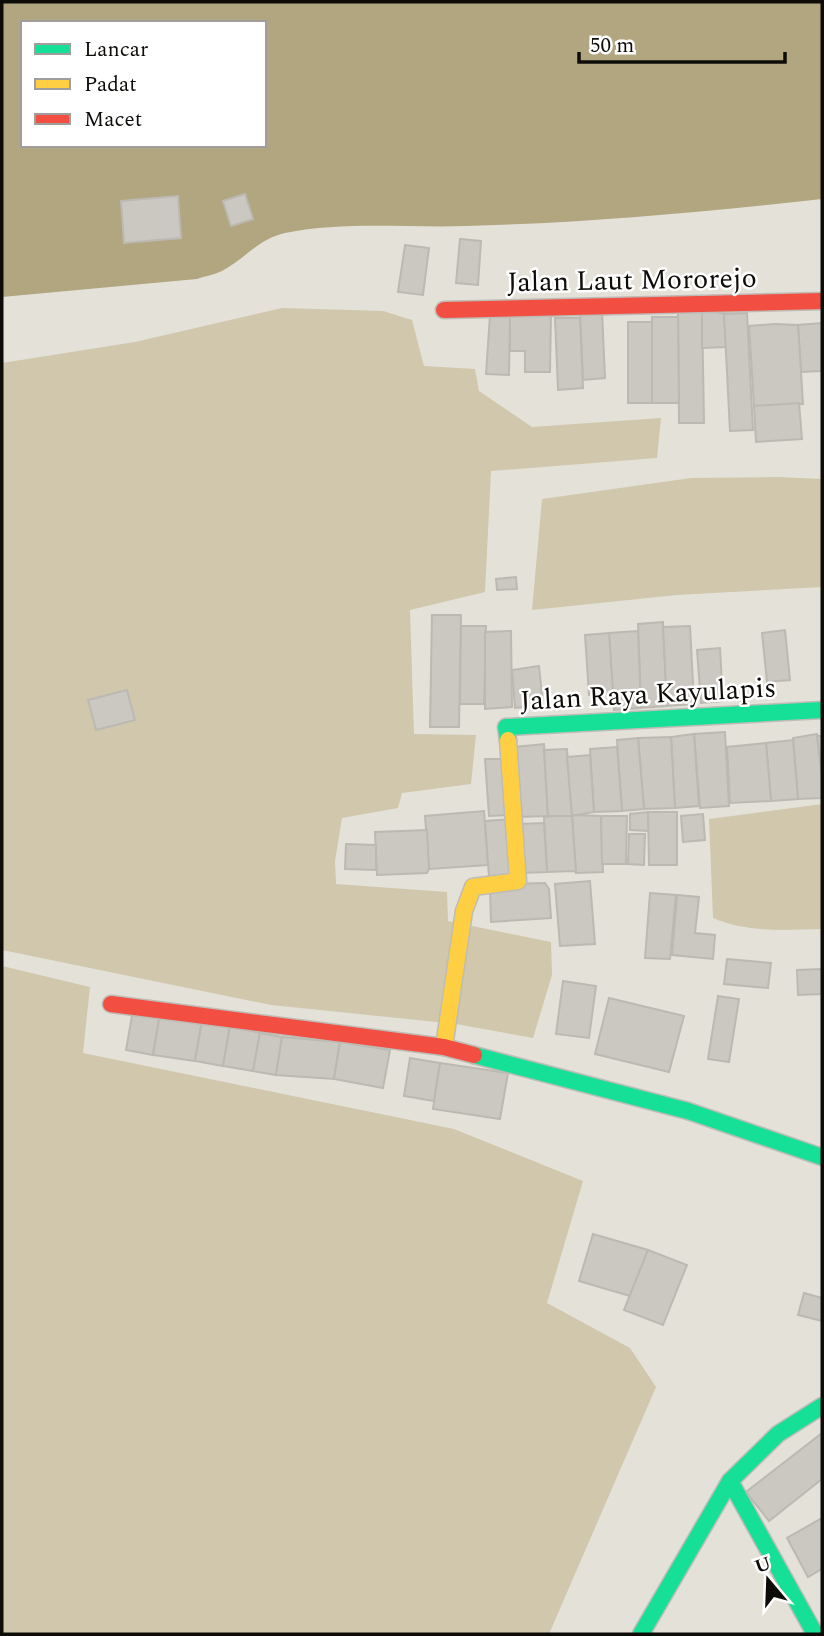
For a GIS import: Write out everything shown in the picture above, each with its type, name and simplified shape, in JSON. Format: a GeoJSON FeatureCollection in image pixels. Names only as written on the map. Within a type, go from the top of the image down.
{"type":"FeatureCollection","features":[{"type":"Feature","properties":{"kind":"street","name":"Jalan Laut Mororejo"},"geometry":{"type":"LineString","coordinates":[[444,310],[822,301]]}},
{"type":"Feature","properties":{"kind":"street","name":"Jalan Raya Kayulapis"},"geometry":{"type":"LineString","coordinates":[[444,1046],[464,911],[473,887],[517,881],[511,766],[506,727],[822,710]]}},
{"type":"Feature","properties":{"kind":"street"},"geometry":{"type":"LineString","coordinates":[[111,1004],[444,1046],[688,1111],[822,1157]]}},
{"type":"Feature","properties":{"kind":"street"},"geometry":{"type":"LineString","coordinates":[[641,1634],[730,1481],[778,1434],[822,1406]]}},
{"type":"Feature","properties":{"kind":"street"},"geometry":{"type":"LineString","coordinates":[[730,1481],[815,1634]]}},
{"type":"Feature","properties":{"kind":"shaded area"},"geometry":{"type":"Polygon","coordinates":[[[2,2],[822,2],[822,199],[555,222],[307,229],[276,236],[222,271],[197,279],[2,297],[2,2]]]}},
{"type":"Feature","properties":{"kind":"shaded area"},"geometry":{"type":"Polygon","coordinates":[[[282,308],[383,311],[412,320],[424,366],[475,369],[479,391],[532,427],[661,418],[657,458],[491,471],[485,592],[410,610],[414,734],[476,735],[471,784],[402,793],[398,808],[342,818],[335,861],[336,884],[447,892],[448,921],[551,942],[552,975],[533,1038],[456,1024],[271,1005],[2,950],[2,363],[135,342],[282,308]]]}},
{"type":"Feature","properties":{"kind":"shaded area"},"geometry":{"type":"Polygon","coordinates":[[[691,478],[822,479],[822,587],[677,595],[532,610],[542,499],[691,478]]]}},
{"type":"Feature","properties":{"kind":"shaded area"},"geometry":{"type":"Polygon","coordinates":[[[822,804],[822,929],[753,928],[713,918],[709,819],[822,804]]]}},
{"type":"Feature","properties":{"kind":"shaded area"},"geometry":{"type":"Polygon","coordinates":[[[2,966],[90,987],[83,1053],[454,1129],[583,1181],[547,1303],[630,1348],[656,1387],[549,1634],[2,1634],[2,966]]]}},
{"type":"Feature","properties":{"kind":"building"},"geometry":{"type":"Polygon","coordinates":[[[245,194],[253,219],[231,226],[223,201],[245,194]]]}},
{"type":"Feature","properties":{"kind":"building"},"geometry":{"type":"Polygon","coordinates":[[[178,196],[181,238],[124,243],[121,201],[178,196]]]}},
{"type":"Feature","properties":{"kind":"building"},"geometry":{"type":"Polygon","coordinates":[[[460,239],[481,241],[478,285],[456,283],[460,239]]]}},
{"type":"Feature","properties":{"kind":"building"},"geometry":{"type":"Polygon","coordinates":[[[405,245],[429,248],[423,295],[398,292],[405,245]]]}},
{"type":"Feature","properties":{"kind":"building"},"geometry":{"type":"Polygon","coordinates":[[[702,308],[704,423],[679,423],[678,309],[702,308]]]}},
{"type":"Feature","properties":{"kind":"building"},"geometry":{"type":"Polygon","coordinates":[[[702,308],[724,314],[726,347],[702,348],[702,308]]]}},
{"type":"Feature","properties":{"kind":"building"},"geometry":{"type":"Polygon","coordinates":[[[551,311],[550,372],[525,372],[525,351],[510,351],[510,316],[551,311]]]}},
{"type":"Feature","properties":{"kind":"building"},"geometry":{"type":"Polygon","coordinates":[[[602,311],[605,378],[583,380],[580,312],[602,311]]]}},
{"type":"Feature","properties":{"kind":"building"},"geometry":{"type":"Polygon","coordinates":[[[747,313],[753,430],[730,431],[724,314],[747,313]]]}},
{"type":"Feature","properties":{"kind":"building"},"geometry":{"type":"Polygon","coordinates":[[[490,315],[510,316],[509,375],[486,374],[490,315]]]}},
{"type":"Feature","properties":{"kind":"building"},"geometry":{"type":"Polygon","coordinates":[[[652,317],[678,317],[679,403],[652,403],[652,317]]]}},
{"type":"Feature","properties":{"kind":"building"},"geometry":{"type":"Polygon","coordinates":[[[555,318],[580,318],[583,388],[558,390],[555,318]]]}},
{"type":"Feature","properties":{"kind":"building"},"geometry":{"type":"Polygon","coordinates":[[[628,322],[652,322],[652,403],[628,403],[628,322]]]}},
{"type":"Feature","properties":{"kind":"building"},"geometry":{"type":"Polygon","coordinates":[[[822,323],[822,371],[801,372],[798,325],[822,323]]]}},
{"type":"Feature","properties":{"kind":"building"},"geometry":{"type":"Polygon","coordinates":[[[798,325],[803,404],[754,406],[749,326],[798,325]]]}},
{"type":"Feature","properties":{"kind":"building"},"geometry":{"type":"Polygon","coordinates":[[[799,403],[802,439],[756,442],[754,406],[799,403]]]}},
{"type":"Feature","properties":{"kind":"building"},"geometry":{"type":"Polygon","coordinates":[[[516,577],[517,589],[497,590],[496,579],[516,577]]]}},
{"type":"Feature","properties":{"kind":"building"},"geometry":{"type":"Polygon","coordinates":[[[432,615],[461,615],[459,727],[430,727],[432,615]]]}},
{"type":"Feature","properties":{"kind":"building"},"geometry":{"type":"Polygon","coordinates":[[[663,622],[667,706],[641,708],[638,624],[663,622]]]}},
{"type":"Feature","properties":{"kind":"building"},"geometry":{"type":"Polygon","coordinates":[[[461,626],[486,626],[484,704],[460,704],[461,626]]]}},
{"type":"Feature","properties":{"kind":"building"},"geometry":{"type":"Polygon","coordinates":[[[690,626],[694,704],[667,706],[663,627],[690,626]]]}},
{"type":"Feature","properties":{"kind":"building"},"geometry":{"type":"Polygon","coordinates":[[[785,630],[790,680],[767,682],[762,633],[785,630]]]}},
{"type":"Feature","properties":{"kind":"building"},"geometry":{"type":"Polygon","coordinates":[[[511,631],[512,707],[485,709],[485,632],[511,631]]]}},
{"type":"Feature","properties":{"kind":"building"},"geometry":{"type":"Polygon","coordinates":[[[638,631],[641,708],[614,710],[609,633],[638,631]]]}},
{"type":"Feature","properties":{"kind":"building"},"geometry":{"type":"Polygon","coordinates":[[[609,633],[613,693],[589,695],[585,635],[609,633]]]}},
{"type":"Feature","properties":{"kind":"building"},"geometry":{"type":"Polygon","coordinates":[[[720,648],[723,701],[701,703],[697,650],[720,648]]]}},
{"type":"Feature","properties":{"kind":"building"},"geometry":{"type":"Polygon","coordinates":[[[539,666],[543,705],[515,708],[512,670],[539,666]]]}},
{"type":"Feature","properties":{"kind":"building"},"geometry":{"type":"Polygon","coordinates":[[[127,690],[135,720],[96,730],[88,700],[127,690]]]}},
{"type":"Feature","properties":{"kind":"building"},"geometry":{"type":"Polygon","coordinates":[[[725,732],[729,806],[700,808],[694,734],[725,732]]]}},
{"type":"Feature","properties":{"kind":"building"},"geometry":{"type":"Polygon","coordinates":[[[694,734],[699,806],[675,808],[671,737],[694,734]]]}},
{"type":"Feature","properties":{"kind":"building"},"geometry":{"type":"Polygon","coordinates":[[[817,734],[822,798],[798,799],[793,738],[817,734]]]}},
{"type":"Feature","properties":{"kind":"building"},"geometry":{"type":"Polygon","coordinates":[[[817,736],[822,736],[822,775],[817,736]]]}},
{"type":"Feature","properties":{"kind":"building"},"geometry":{"type":"Polygon","coordinates":[[[671,737],[675,808],[644,809],[638,738],[671,737]]]}},
{"type":"Feature","properties":{"kind":"building"},"geometry":{"type":"Polygon","coordinates":[[[638,738],[644,809],[622,811],[617,740],[638,738]]]}},
{"type":"Feature","properties":{"kind":"building"},"geometry":{"type":"Polygon","coordinates":[[[793,740],[798,799],[771,801],[766,743],[793,740]]]}},
{"type":"Feature","properties":{"kind":"building"},"geometry":{"type":"Polygon","coordinates":[[[766,743],[771,801],[730,803],[727,747],[766,743]]]}},
{"type":"Feature","properties":{"kind":"building"},"geometry":{"type":"Polygon","coordinates":[[[544,744],[548,816],[518,817],[515,747],[544,744]]]}},
{"type":"Feature","properties":{"kind":"building"},"geometry":{"type":"Polygon","coordinates":[[[617,747],[622,811],[594,812],[590,749],[617,747]]]}},
{"type":"Feature","properties":{"kind":"building"},"geometry":{"type":"Polygon","coordinates":[[[567,749],[572,816],[548,816],[544,750],[567,749]]]}},
{"type":"Feature","properties":{"kind":"building"},"geometry":{"type":"Polygon","coordinates":[[[590,755],[594,812],[572,816],[567,757],[590,755]]]}},
{"type":"Feature","properties":{"kind":"building"},"geometry":{"type":"Polygon","coordinates":[[[485,759],[508,759],[512,815],[489,816],[485,759]]]}},
{"type":"Feature","properties":{"kind":"building"},"geometry":{"type":"Polygon","coordinates":[[[484,811],[488,865],[429,869],[425,816],[484,811]]]}},
{"type":"Feature","properties":{"kind":"building"},"geometry":{"type":"Polygon","coordinates":[[[648,812],[649,831],[630,830],[630,814],[648,812]]]}},
{"type":"Feature","properties":{"kind":"building"},"geometry":{"type":"Polygon","coordinates":[[[648,812],[677,812],[677,865],[649,865],[648,812]]]}},
{"type":"Feature","properties":{"kind":"building"},"geometry":{"type":"Polygon","coordinates":[[[703,814],[705,840],[683,842],[681,816],[703,814]]]}},
{"type":"Feature","properties":{"kind":"building"},"geometry":{"type":"Polygon","coordinates":[[[572,816],[601,816],[603,872],[576,873],[572,816]]]}},
{"type":"Feature","properties":{"kind":"building"},"geometry":{"type":"Polygon","coordinates":[[[572,816],[576,873],[547,872],[544,817],[572,816]]]}},
{"type":"Feature","properties":{"kind":"building"},"geometry":{"type":"Polygon","coordinates":[[[601,816],[627,816],[626,864],[602,864],[601,816]]]}},
{"type":"Feature","properties":{"kind":"building"},"geometry":{"type":"Polygon","coordinates":[[[512,819],[516,875],[489,877],[485,821],[512,819]]]}},
{"type":"Feature","properties":{"kind":"building"},"geometry":{"type":"Polygon","coordinates":[[[544,823],[547,872],[520,873],[517,824],[544,823]]]}},
{"type":"Feature","properties":{"kind":"building"},"geometry":{"type":"Polygon","coordinates":[[[427,830],[427,873],[377,875],[375,832],[427,830]]]}},
{"type":"Feature","properties":{"kind":"building"},"geometry":{"type":"Polygon","coordinates":[[[629,834],[645,834],[644,865],[628,864],[629,834]]]}},
{"type":"Feature","properties":{"kind":"building"},"geometry":{"type":"Polygon","coordinates":[[[346,844],[376,845],[376,870],[345,869],[346,844]]]}},
{"type":"Feature","properties":{"kind":"building"},"geometry":{"type":"Polygon","coordinates":[[[590,881],[595,944],[560,946],[555,884],[590,881]]]}},
{"type":"Feature","properties":{"kind":"building"},"geometry":{"type":"Polygon","coordinates":[[[545,883],[549,889],[551,918],[491,922],[490,890],[508,884],[545,883]]]}},
{"type":"Feature","properties":{"kind":"building"},"geometry":{"type":"Polygon","coordinates":[[[650,893],[676,895],[670,959],[645,958],[650,893]]]}},
{"type":"Feature","properties":{"kind":"building"},"geometry":{"type":"Polygon","coordinates":[[[677,895],[699,897],[695,933],[715,935],[713,959],[672,955],[677,895]]]}},
{"type":"Feature","properties":{"kind":"building"},"geometry":{"type":"Polygon","coordinates":[[[727,959],[771,963],[768,988],[724,984],[727,959]]]}},
{"type":"Feature","properties":{"kind":"building"},"geometry":{"type":"Polygon","coordinates":[[[822,969],[822,994],[798,995],[797,970],[822,969]]]}},
{"type":"Feature","properties":{"kind":"building"},"geometry":{"type":"Polygon","coordinates":[[[563,981],[596,986],[589,1038],[556,1034],[563,981]]]}},
{"type":"Feature","properties":{"kind":"building"},"geometry":{"type":"Polygon","coordinates":[[[718,996],[739,999],[729,1062],[708,1059],[718,996]]]}},
{"type":"Feature","properties":{"kind":"building"},"geometry":{"type":"Polygon","coordinates":[[[609,998],[684,1016],[669,1072],[595,1054],[609,998]]]}},
{"type":"Feature","properties":{"kind":"building"},"geometry":{"type":"Polygon","coordinates":[[[133,1010],[160,1014],[153,1055],[126,1050],[133,1010]]]}},
{"type":"Feature","properties":{"kind":"building"},"geometry":{"type":"Polygon","coordinates":[[[160,1014],[202,1021],[195,1061],[153,1055],[160,1014]]]}},
{"type":"Feature","properties":{"kind":"building"},"geometry":{"type":"Polygon","coordinates":[[[202,1021],[230,1026],[223,1066],[195,1061],[202,1021]]]}},
{"type":"Feature","properties":{"kind":"building"},"geometry":{"type":"Polygon","coordinates":[[[230,1026],[260,1033],[253,1071],[223,1066],[230,1026]]]}},
{"type":"Feature","properties":{"kind":"building"},"geometry":{"type":"Polygon","coordinates":[[[260,1033],[282,1037],[276,1075],[253,1071],[260,1033]]]}},
{"type":"Feature","properties":{"kind":"building"},"geometry":{"type":"Polygon","coordinates":[[[282,1037],[340,1042],[334,1079],[276,1075],[282,1037]]]}},
{"type":"Feature","properties":{"kind":"building"},"geometry":{"type":"Polygon","coordinates":[[[340,1042],[390,1050],[383,1088],[334,1079],[340,1042]]]}},
{"type":"Feature","properties":{"kind":"building"},"geometry":{"type":"Polygon","coordinates":[[[410,1058],[440,1063],[434,1101],[404,1096],[410,1058]]]}},
{"type":"Feature","properties":{"kind":"building"},"geometry":{"type":"Polygon","coordinates":[[[440,1063],[508,1073],[500,1119],[433,1109],[440,1063]]]}},
{"type":"Feature","properties":{"kind":"building"},"geometry":{"type":"Polygon","coordinates":[[[593,1234],[648,1250],[630,1296],[579,1281],[593,1234]]]}},
{"type":"Feature","properties":{"kind":"building"},"geometry":{"type":"Polygon","coordinates":[[[648,1250],[687,1265],[663,1325],[624,1310],[648,1250]]]}},
{"type":"Feature","properties":{"kind":"building"},"geometry":{"type":"Polygon","coordinates":[[[804,1293],[822,1298],[822,1321],[798,1315],[804,1293]]]}},
{"type":"Feature","properties":{"kind":"building"},"geometry":{"type":"Polygon","coordinates":[[[822,1433],[822,1479],[769,1521],[746,1492],[822,1433]]]}},
{"type":"Feature","properties":{"kind":"building"},"geometry":{"type":"Polygon","coordinates":[[[822,1518],[822,1569],[808,1577],[787,1538],[822,1518]]]}},
{"type":"Feature","properties":{"kind":"traffic: fast"},"geometry":{"type":"LineString","coordinates":[[508,740],[506,727],[822,710]]}},
{"type":"Feature","properties":{"kind":"traffic: fast"},"geometry":{"type":"LineString","coordinates":[[474,1055],[688,1111],[822,1157]]}},
{"type":"Feature","properties":{"kind":"traffic: fast"},"geometry":{"type":"LineString","coordinates":[[641,1634],[730,1481],[778,1434],[822,1406]]}},
{"type":"Feature","properties":{"kind":"traffic: fast"},"geometry":{"type":"LineString","coordinates":[[730,1481],[815,1634]]}},
{"type":"Feature","properties":{"kind":"traffic: slow"},"geometry":{"type":"LineString","coordinates":[[444,1047],[464,911],[473,887],[518,881],[508,740]]}},
{"type":"Feature","properties":{"kind":"traffic: jam"},"geometry":{"type":"LineString","coordinates":[[444,310],[822,301]]}},
{"type":"Feature","properties":{"kind":"traffic: jam"},"geometry":{"type":"LineString","coordinates":[[111,1004],[444,1047],[474,1055]]}}]}
